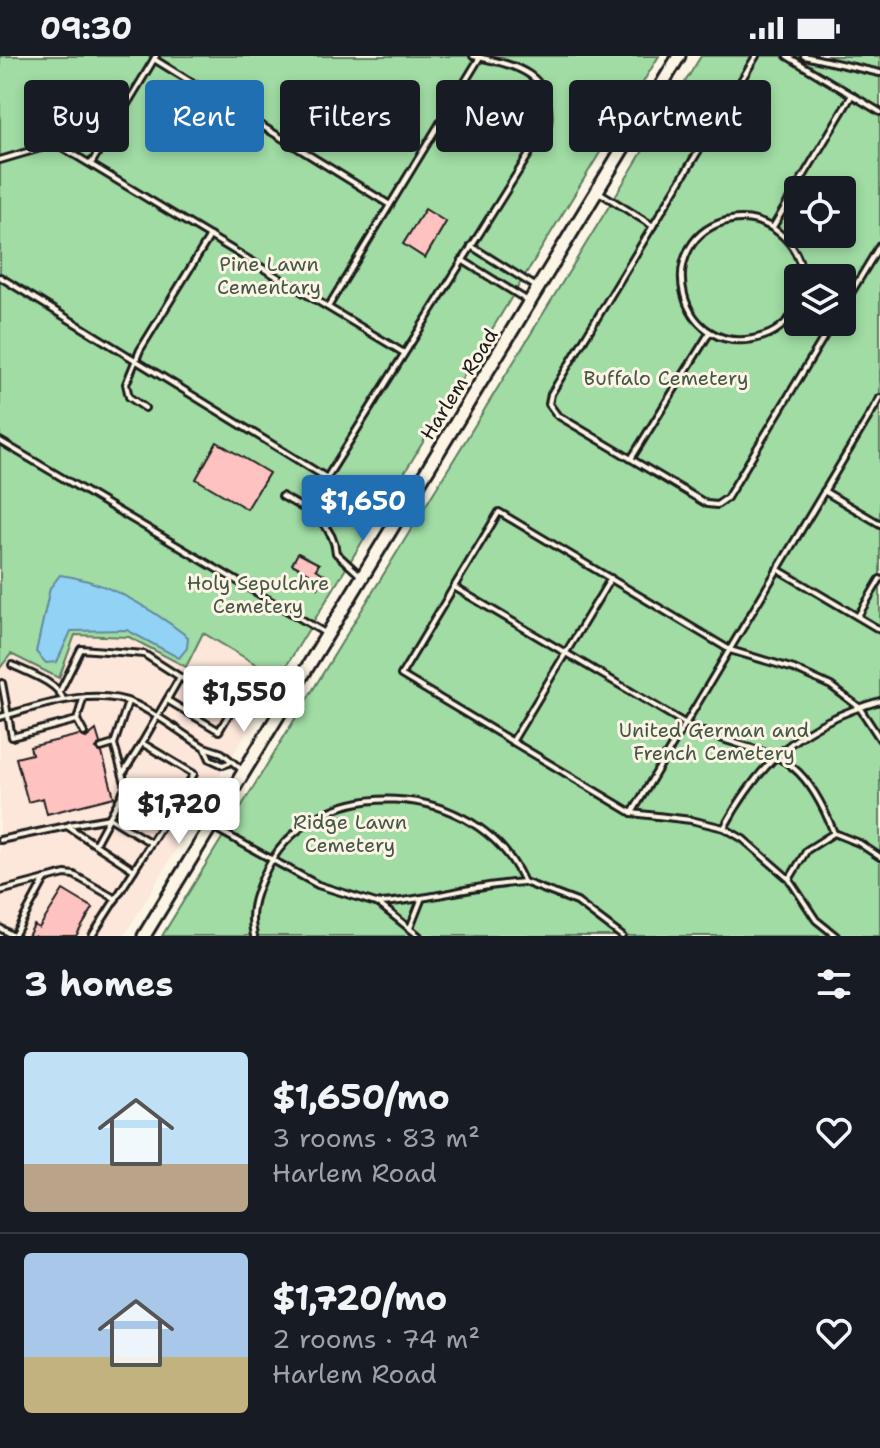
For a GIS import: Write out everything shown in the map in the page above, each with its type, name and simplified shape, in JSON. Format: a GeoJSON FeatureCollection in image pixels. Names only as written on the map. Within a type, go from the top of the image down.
{"type":"FeatureCollection","features":[{"type":"Feature","properties":{"kind":"main road","name":"Harlem Road"},"geometry":{"type":"LineString","coordinates":[[144,936],[242,770],[540,290],[679,56]]}},
{"type":"Feature","properties":{"kind":"lane"},"geometry":{"type":"LineString","coordinates":[[306,511],[548,124],[549,106],[545,91],[527,72],[517,65],[473,56]]}},
{"type":"Feature","properties":{"kind":"lane"},"geometry":{"type":"LineString","coordinates":[[756,56],[549,399],[557,415],[707,504],[721,503],[824,336]]}},
{"type":"Feature","properties":{"kind":"lane"},"geometry":{"type":"LineString","coordinates":[[787,56],[880,112]]}},
{"type":"Feature","properties":{"kind":"lane"},"geometry":{"type":"LineString","coordinates":[[804,56],[880,73]]}},
{"type":"Feature","properties":{"kind":"lane"},"geometry":{"type":"LineString","coordinates":[[328,307],[480,57]]}},
{"type":"Feature","properties":{"kind":"lane"},"geometry":{"type":"LineString","coordinates":[[91,164],[155,58],[390,205]]}},
{"type":"Feature","properties":{"kind":"lane"},"geometry":{"type":"LineString","coordinates":[[773,227],[852,95]]}},
{"type":"Feature","properties":{"kind":"lane"},"geometry":{"type":"LineString","coordinates":[[0,160],[44,147],[60,146],[404,353]]}},
{"type":"Feature","properties":{"kind":"lane"},"geometry":{"type":"LineString","coordinates":[[599,192],[653,226]]}},
{"type":"Feature","properties":{"kind":"lane"},"geometry":{"type":"LineString","coordinates":[[784,323],[761,337],[730,340],[710,332],[688,309],[681,288],[682,267],[690,247],[712,226],[732,219],[753,220],[773,227],[794,248],[798,264]]}},
{"type":"Feature","properties":{"kind":"lane"},"geometry":{"type":"LineString","coordinates":[[145,408],[129,397],[126,384],[135,360],[210,236]]}},
{"type":"Feature","properties":{"kind":"lane"},"geometry":{"type":"LineString","coordinates":[[856,285],[880,245]]}},
{"type":"Feature","properties":{"kind":"lane"},"geometry":{"type":"LineString","coordinates":[[471,246],[540,290]]}},
{"type":"Feature","properties":{"kind":"lane"},"geometry":{"type":"LineString","coordinates":[[462,260],[531,303]]}},
{"type":"Feature","properties":{"kind":"lane"},"geometry":{"type":"LineString","coordinates":[[0,277],[327,478]]}},
{"type":"Feature","properties":{"kind":"lane"},"geometry":{"type":"LineString","coordinates":[[631,459],[710,332]]}},
{"type":"Feature","properties":{"kind":"lane"},"geometry":{"type":"LineString","coordinates":[[632,813],[880,398]]}},
{"type":"Feature","properties":{"kind":"lane"},"geometry":{"type":"LineString","coordinates":[[0,441],[327,635]]}},
{"type":"Feature","properties":{"kind":"lane"},"geometry":{"type":"LineString","coordinates":[[824,491],[880,524]]}},
{"type":"Feature","properties":{"kind":"lane"},"geometry":{"type":"LineString","coordinates":[[282,496],[323,521],[334,538],[336,553],[346,566],[363,577]]}},
{"type":"Feature","properties":{"kind":"lane"},"geometry":{"type":"LineString","coordinates":[[836,936],[816,920],[789,879],[743,839],[724,828],[632,813],[401,675],[499,512],[730,650],[814,676],[859,707],[880,739]]}},
{"type":"Feature","properties":{"kind":"lane"},"geometry":{"type":"LineString","coordinates":[[777,569],[880,630]]}},
{"type":"Feature","properties":{"kind":"lane"},"geometry":{"type":"LineString","coordinates":[[512,742],[611,578]]}},
{"type":"Feature","properties":{"kind":"lane"},"geometry":{"type":"LineString","coordinates":[[858,616],[880,579]]}},
{"type":"Feature","properties":{"kind":"lane"},"geometry":{"type":"LineString","coordinates":[[454,587],[686,724],[714,737],[776,755],[811,786],[834,833],[859,843],[880,857]]}},
{"type":"Feature","properties":{"kind":"lane"},"geometry":{"type":"LineString","coordinates":[[60,691],[76,659],[87,648],[144,654],[232,709],[219,731],[167,700]]}},
{"type":"Feature","properties":{"kind":"lane"},"geometry":{"type":"LineString","coordinates":[[12,665],[60,691],[63,699]]}},
{"type":"Feature","properties":{"kind":"lane"},"geometry":{"type":"LineString","coordinates":[[123,773],[180,677]]}},
{"type":"Feature","properties":{"kind":"lane"},"geometry":{"type":"LineString","coordinates":[[2,683],[12,737],[77,720]]}},
{"type":"Feature","properties":{"kind":"lane"},"geometry":{"type":"LineString","coordinates":[[0,717],[63,699],[128,702],[204,747],[214,748],[229,757],[229,763]]}},
{"type":"Feature","properties":{"kind":"lane"},"geometry":{"type":"LineString","coordinates":[[83,699],[77,720],[84,733]]}},
{"type":"Feature","properties":{"kind":"lane"},"geometry":{"type":"LineString","coordinates":[[724,828],[752,783],[776,755],[824,720],[880,701]]}},
{"type":"Feature","properties":{"kind":"lane"},"geometry":{"type":"LineString","coordinates":[[94,844],[124,795],[123,773],[114,744],[128,702]]}},
{"type":"Feature","properties":{"kind":"lane"},"geometry":{"type":"LineString","coordinates":[[92,936],[194,774],[142,743]]}},
{"type":"Feature","properties":{"kind":"lane"},"geometry":{"type":"LineString","coordinates":[[101,748],[114,744]]}},
{"type":"Feature","properties":{"kind":"lane"},"geometry":{"type":"LineString","coordinates":[[204,747],[210,759],[242,770]]}},
{"type":"Feature","properties":{"kind":"lane"},"geometry":{"type":"LineString","coordinates":[[254,936],[252,909],[270,861],[301,829],[329,810],[353,801],[380,797],[410,800],[436,809],[476,828],[515,863],[524,882]]}},
{"type":"Feature","properties":{"kind":"lane"},"geometry":{"type":"LineString","coordinates":[[0,840],[110,818],[151,843]]}},
{"type":"Feature","properties":{"kind":"lane"},"geometry":{"type":"LineString","coordinates":[[67,826],[134,870]]}},
{"type":"Feature","properties":{"kind":"lane"},"geometry":{"type":"LineString","coordinates":[[211,826],[318,885],[379,904],[419,936]]}},
{"type":"Feature","properties":{"kind":"lane"},"geometry":{"type":"LineString","coordinates":[[789,879],[807,850],[834,833]]}},
{"type":"Feature","properties":{"kind":"lane"},"geometry":{"type":"LineString","coordinates":[[0,891],[74,875],[116,899]]}},
{"type":"Feature","properties":{"kind":"lane"},"geometry":{"type":"LineString","coordinates":[[0,928],[14,936],[45,879]]}},
{"type":"Feature","properties":{"kind":"lane"},"geometry":{"type":"LineString","coordinates":[[379,904],[524,882],[577,902],[622,936]]}},
{"type":"Feature","properties":{"kind":"lane"},"geometry":{"type":"LineString","coordinates":[[410,928],[421,900]]}},
{"type":"Feature","properties":{"kind":"shaded area"},"geometry":{"type":"Polygon","coordinates":[[[203,633],[279,678],[124,936],[0,936],[0,668],[11,654],[59,678],[75,635],[129,637],[186,667],[203,633]]]}},
{"type":"Feature","properties":{"kind":"green space","name":"Pine Lawn Cementary"},"geometry":{"type":"Polygon","coordinates":[[[0,56],[659,56],[644,80],[569,80],[569,152],[600,152],[279,678],[203,633],[186,667],[129,637],[75,635],[59,678],[11,654],[0,668],[0,56]]]}},
{"type":"Feature","properties":{"kind":"green space"},"geometry":{"type":"Polygon","coordinates":[[[701,56],[880,56],[880,936],[162,936],[642,152],[771,152],[771,80],[686,80],[701,56]]]}},
{"type":"Feature","properties":{"kind":"water"},"geometry":{"type":"Polygon","coordinates":[[[60,575],[111,589],[144,606],[188,637],[187,648],[179,658],[127,630],[71,631],[57,662],[46,663],[36,652],[50,588],[60,575]]]}},
{"type":"Feature","properties":{"kind":"building"},"geometry":{"type":"Polygon","coordinates":[[[425,209],[446,222],[425,258],[403,244],[425,209]]]}},
{"type":"Feature","properties":{"kind":"building"},"geometry":{"type":"Polygon","coordinates":[[[217,442],[269,473],[247,509],[196,479],[217,442]]]}},
{"type":"Feature","properties":{"kind":"building"},"geometry":{"type":"Polygon","coordinates":[[[298,553],[319,564],[316,569],[325,575],[318,588],[305,580],[309,573],[292,564],[298,553]]]}},
{"type":"Feature","properties":{"kind":"building"},"geometry":{"type":"Polygon","coordinates":[[[96,730],[100,743],[96,749],[102,753],[114,797],[47,814],[43,798],[28,802],[16,758],[32,754],[30,747],[79,735],[86,738],[96,730]]]}},
{"type":"Feature","properties":{"kind":"building"},"geometry":{"type":"Polygon","coordinates":[[[63,890],[93,908],[76,936],[28,936],[34,925],[39,928],[63,890]]]}},
{"type":"Feature","properties":{"kind":"park label","name":"Buffalo Cemetery"},"geometry":{"type":"Point","coordinates":[666,378]}},
{"type":"Feature","properties":{"kind":"park label","name":"Holy Sepulchre Cemetery"},"geometry":{"type":"Point","coordinates":[258,594]}},
{"type":"Feature","properties":{"kind":"park label","name":"United German and French Cemetery"},"geometry":{"type":"Point","coordinates":[714,742]}},
{"type":"Feature","properties":{"kind":"park label","name":"Ridge Lawn Cemetery"},"geometry":{"type":"Point","coordinates":[350,834]}}]}
